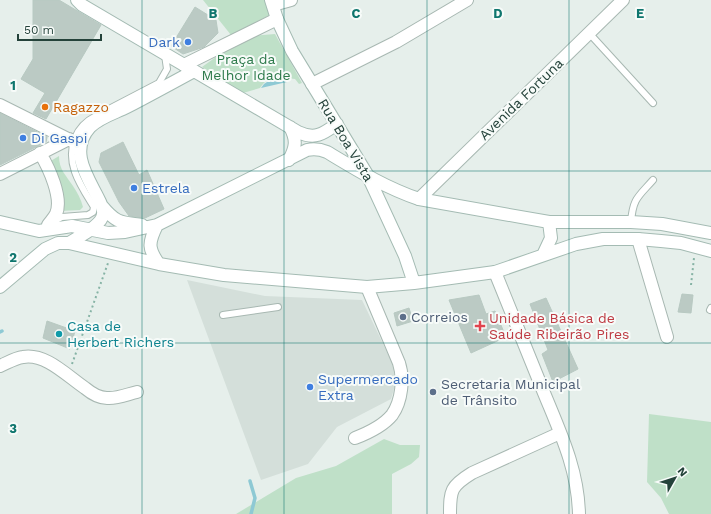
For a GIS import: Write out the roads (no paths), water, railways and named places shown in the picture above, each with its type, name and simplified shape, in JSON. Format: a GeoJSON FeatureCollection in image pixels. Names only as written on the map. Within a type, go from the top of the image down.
{"type":"FeatureCollection","features":[{"type":"Feature","properties":{"kind":"street"},"geometry":{"type":"LineString","coordinates":[[77,0],[82,6],[306,136],[318,136],[337,124]]}},
{"type":"Feature","properties":{"kind":"street"},"geometry":{"type":"LineString","coordinates":[[272,2],[291,0]]}},
{"type":"Feature","properties":{"kind":"street"},"geometry":{"type":"LineString","coordinates":[[312,84],[396,42],[467,0]]}},
{"type":"Feature","properties":{"kind":"street","name":"Avenida Fortuna"},"geometry":{"type":"LineString","coordinates":[[419,199],[623,0]]}},
{"type":"Feature","properties":{"kind":"street","name":"Rua Boa Vista"},"geometry":{"type":"LineString","coordinates":[[272,2],[277,19],[292,50],[368,176],[405,256],[414,283]]}},
{"type":"Feature","properties":{"kind":"street"},"geometry":{"type":"LineString","coordinates":[[69,243],[91,229],[104,214],[102,206],[80,158],[81,143],[90,127],[106,116],[126,107],[189,68],[277,19]]}},
{"type":"Feature","properties":{"kind":"street"},"geometry":{"type":"LineString","coordinates":[[0,105],[72,140]]}},
{"type":"Feature","properties":{"kind":"street"},"geometry":{"type":"LineString","coordinates":[[289,160],[295,147],[295,140],[290,128]]}},
{"type":"Feature","properties":{"kind":"street"},"geometry":{"type":"LineString","coordinates":[[0,174],[40,153],[72,140]]}},
{"type":"Feature","properties":{"kind":"street"},"geometry":{"type":"LineString","coordinates":[[0,222],[39,231],[72,226],[108,233],[125,232],[154,226],[307,150],[318,149],[327,152],[368,176],[402,193],[419,199],[549,222],[631,222],[662,224],[711,233]]}},
{"type":"Feature","properties":{"kind":"street"},"geometry":{"type":"LineString","coordinates":[[40,153],[52,177],[56,190],[56,213],[48,224]]}},
{"type":"Feature","properties":{"kind":"street"},"geometry":{"type":"LineString","coordinates":[[102,206],[116,220],[127,223],[154,226]]}},
{"type":"Feature","properties":{"kind":"street"},"geometry":{"type":"LineString","coordinates":[[543,255],[551,238],[549,222]]}},
{"type":"Feature","properties":{"kind":"street"},"geometry":{"type":"LineString","coordinates":[[154,226],[150,245],[152,253],[159,264]]}},
{"type":"Feature","properties":{"kind":"street"},"geometry":{"type":"LineString","coordinates":[[0,287],[45,249],[58,243],[69,243],[159,264],[224,275],[367,287],[414,283],[495,272],[543,255],[589,241],[603,239],[638,239],[681,243],[711,251]]}},
{"type":"Feature","properties":{"kind":"street"},"geometry":{"type":"LineString","coordinates":[[638,239],[667,337]]}},
{"type":"Feature","properties":{"kind":"street"},"geometry":{"type":"LineString","coordinates":[[495,272],[574,472],[579,497],[579,514]]}},
{"type":"Feature","properties":{"kind":"street"},"geometry":{"type":"LineString","coordinates":[[355,438],[369,432],[392,415],[397,404],[401,387],[402,372],[399,363],[367,287]]}},
{"type":"Feature","properties":{"kind":"street"},"geometry":{"type":"LineString","coordinates":[[0,366],[11,360],[23,357],[34,357],[45,361],[93,394],[107,398],[137,392]]}},
{"type":"Feature","properties":{"kind":"street"},"geometry":{"type":"LineString","coordinates":[[450,514],[450,494],[454,487],[462,479],[472,473],[560,434]]}},
{"type":"Feature","properties":{"kind":"lane"},"geometry":{"type":"LineString","coordinates":[[589,33],[653,103]]}},
{"type":"Feature","properties":{"kind":"lane"},"geometry":{"type":"LineString","coordinates":[[0,218],[43,227],[62,217],[88,215],[93,212],[94,207],[80,185],[73,168],[71,155],[72,140],[86,122],[159,83],[167,69],[165,55]]}},
{"type":"Feature","properties":{"kind":"lane"},"geometry":{"type":"LineString","coordinates":[[631,222],[632,208],[635,200],[653,180]]}},
{"type":"Feature","properties":{"kind":"lane"},"geometry":{"type":"LineString","coordinates":[[223,315],[278,307]]}},
{"type":"Feature","properties":{"kind":"water"},"geometry":{"type":"Polygon","coordinates":[[[273,78],[281,78],[287,82],[261,88],[264,84],[273,78]]]}},
{"type":"Feature","properties":{"kind":"waterway"},"geometry":{"type":"LineString","coordinates":[[250,481],[255,498],[251,514]]}},
{"type":"Feature","properties":{"kind":"place","name":"Dark"},"geometry":{"type":"Point","coordinates":[188,42]}},
{"type":"Feature","properties":{"kind":"place","name":"Ragazzo"},"geometry":{"type":"Point","coordinates":[45,107]}},
{"type":"Feature","properties":{"kind":"place","name":"Di Gaspi"},"geometry":{"type":"Point","coordinates":[23,138]}},
{"type":"Feature","properties":{"kind":"place","name":"Estrela"},"geometry":{"type":"Point","coordinates":[134,188]}},
{"type":"Feature","properties":{"kind":"place","name":"Correios"},"geometry":{"type":"Point","coordinates":[403,317]}},
{"type":"Feature","properties":{"kind":"place","name":"Unidade Básica de Saúde Ribeirão Pires"},"geometry":{"type":"Point","coordinates":[480,326]}},
{"type":"Feature","properties":{"kind":"place","name":"Casa de Herbert Richers"},"geometry":{"type":"Point","coordinates":[59,334]}},
{"type":"Feature","properties":{"kind":"place","name":"Supermercado Extra"},"geometry":{"type":"Point","coordinates":[310,387]}},
{"type":"Feature","properties":{"kind":"place","name":"Secretaria Municipal de Trânsito"},"geometry":{"type":"Point","coordinates":[433,392]}},
{"type":"Feature","properties":{"kind":"park label","name":"Praça da Melhor Idade"},"geometry":{"type":"Point","coordinates":[246,68]}}]}
